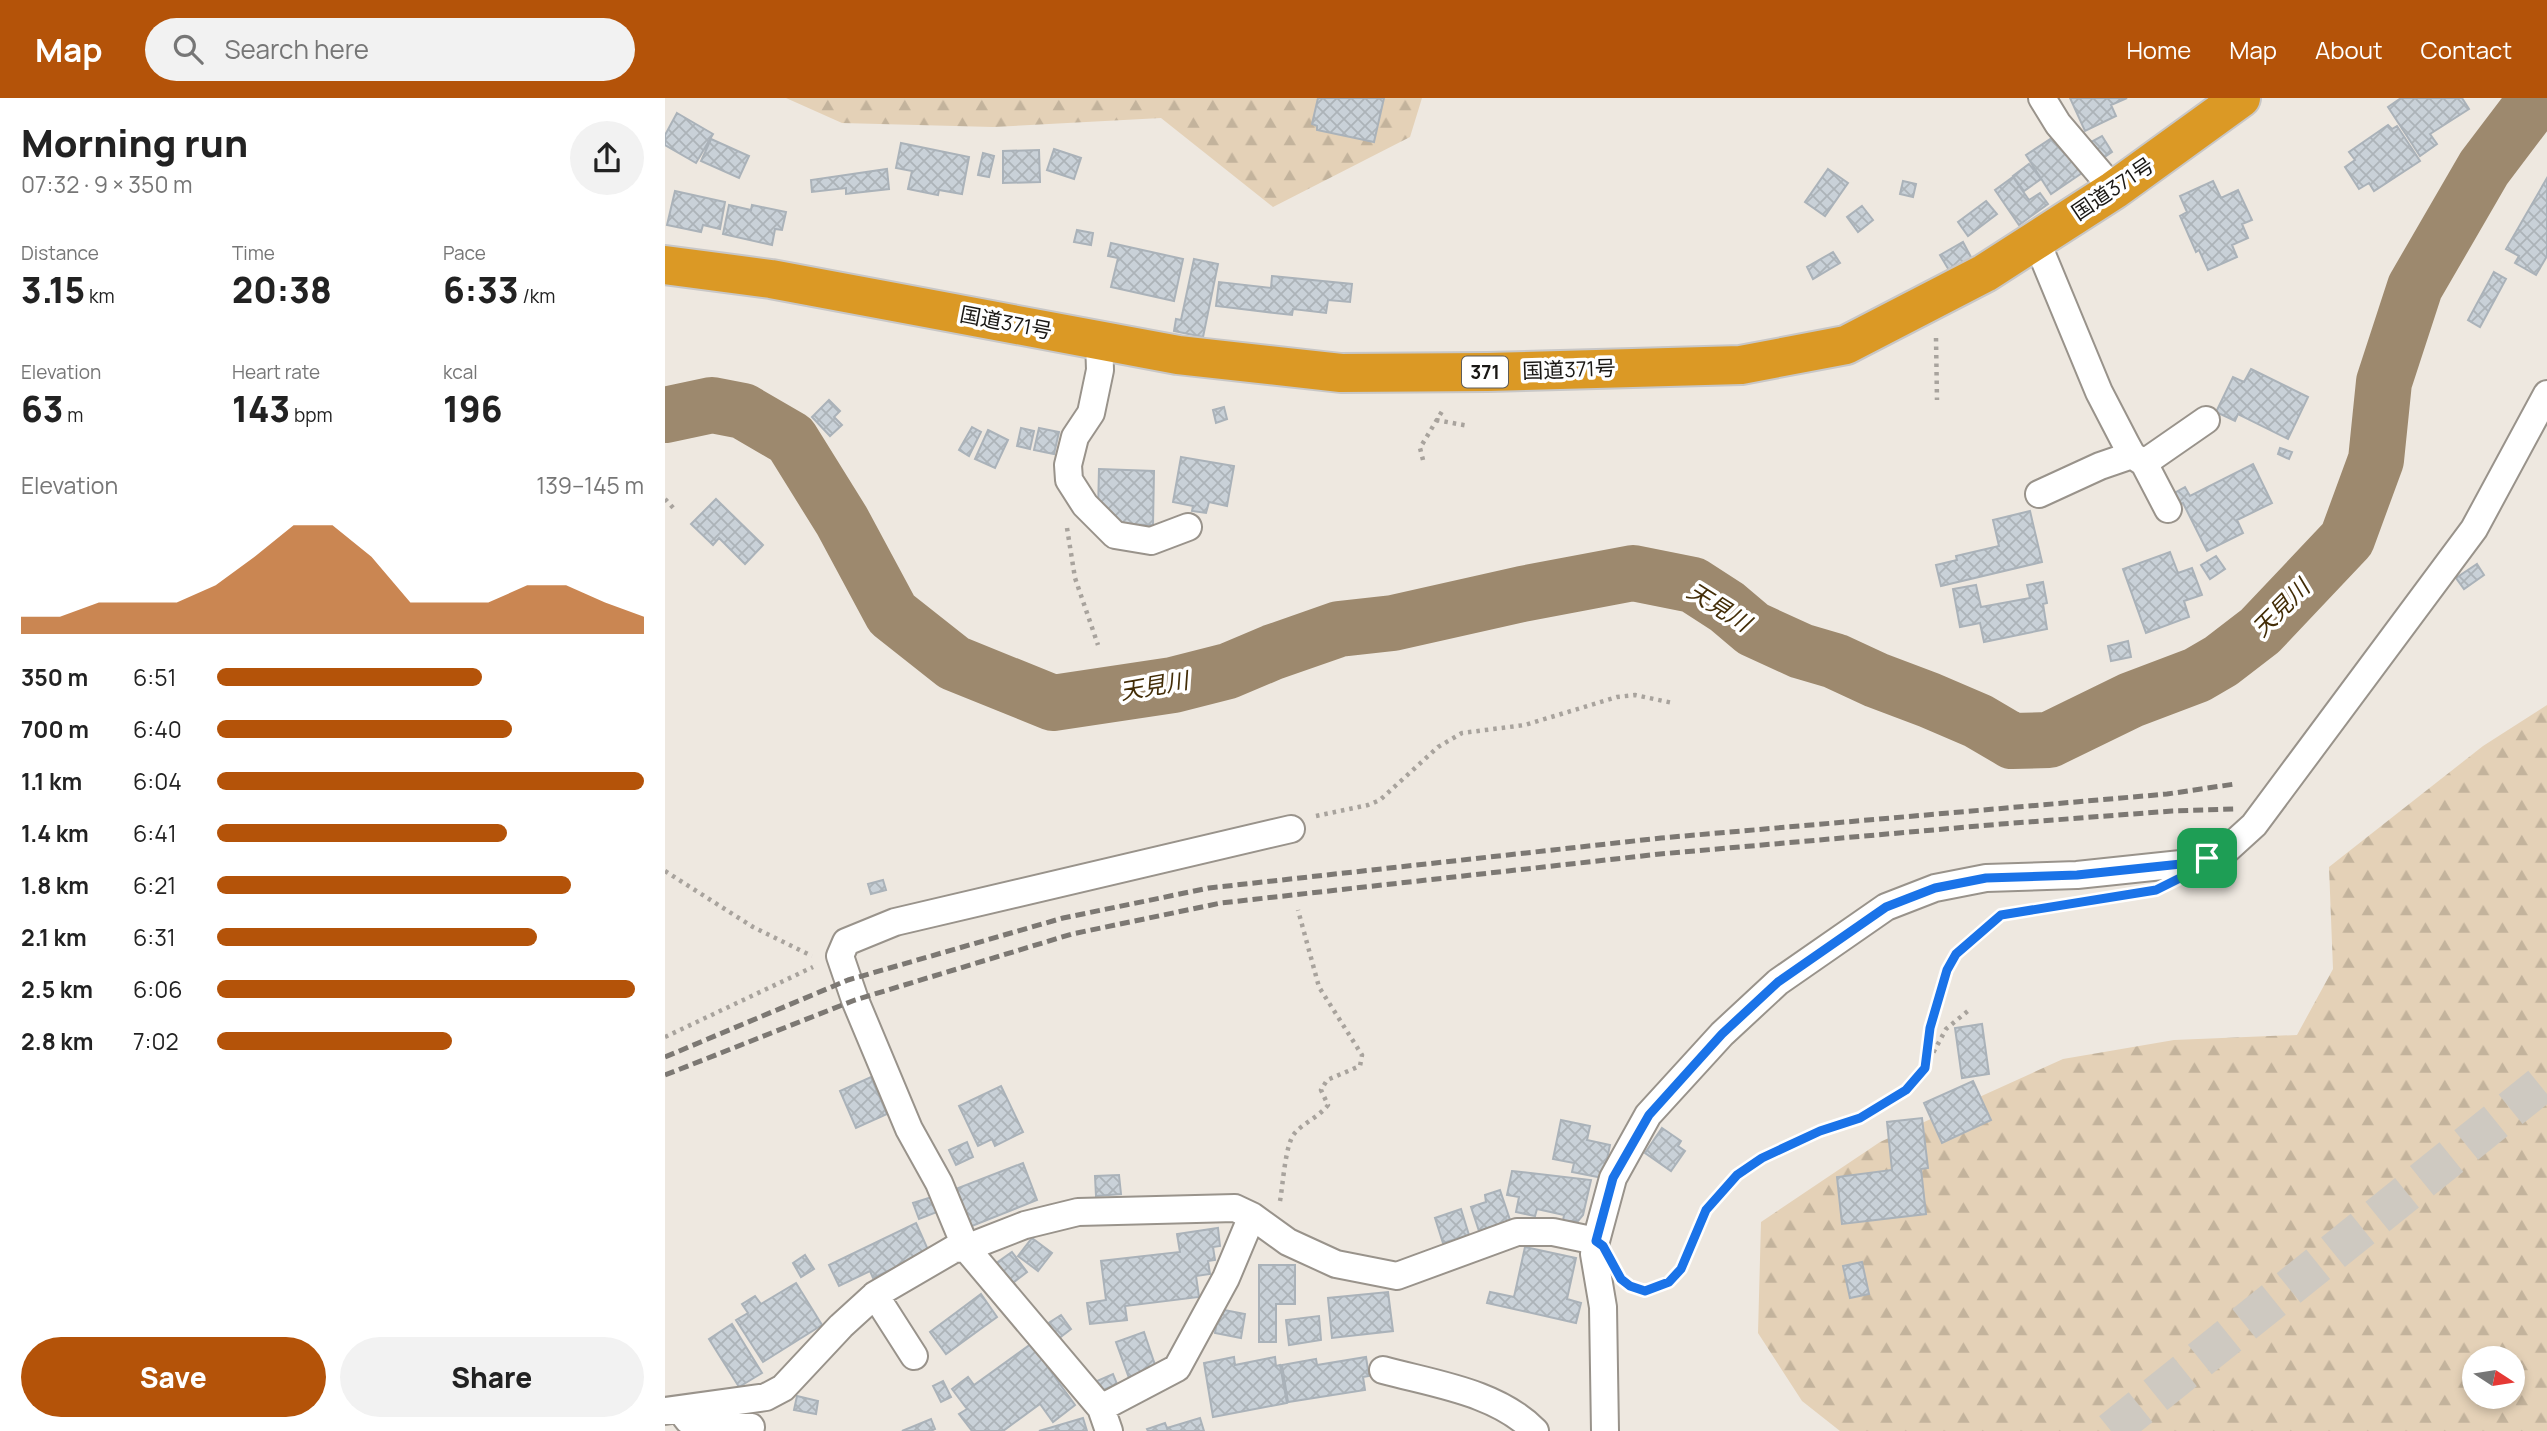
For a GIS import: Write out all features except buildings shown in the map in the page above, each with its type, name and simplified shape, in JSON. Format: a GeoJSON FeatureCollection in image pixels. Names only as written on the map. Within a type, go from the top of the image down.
{"type":"FeatureCollection","features":[{"type":"Feature","properties":{"kind":"highway","name":"国道371号"},"geometry":{"type":"LineString","coordinates":[[665,265],[771,279],[1178,355],[1341,373],[1463,373],[1741,365],[1846,345],[1985,274],[2114,190],[2241,98]]}},
{"type":"Feature","properties":{"kind":"street"},"geometry":{"type":"LineString","coordinates":[[2042,98],[2058,124],[2114,190]]}},
{"type":"Feature","properties":{"kind":"street"},"geometry":{"type":"LineString","coordinates":[[2036,240],[2099,392],[2168,509]]}},
{"type":"Feature","properties":{"kind":"street"},"geometry":{"type":"LineString","coordinates":[[1099,340],[1100,370],[1091,413],[1075,437],[1068,465],[1069,480],[1085,505],[1115,535],[1151,541],[1188,527]]}},
{"type":"Feature","properties":{"kind":"street"},"geometry":{"type":"LineString","coordinates":[[1605,1431],[1603,1307],[1594,1254],[1613,1178],[1649,1115],[1713,1043],[1778,982],[1886,907],[1935,888],[1986,878],[2090,873],[2181,864],[2221,855],[2254,825],[2474,529],[2547,394]]}},
{"type":"Feature","properties":{"kind":"street"},"geometry":{"type":"LineString","coordinates":[[2039,494],[2100,466],[2138,459],[2206,420]]}},
{"type":"Feature","properties":{"kind":"street"},"geometry":{"type":"LineString","coordinates":[[1252,1216],[1226,1278],[1177,1368],[1105,1420],[966,1248],[939,1182],[909,1129],[855,1000],[840,956],[845,942],[895,922],[1291,829]]}},
{"type":"Feature","properties":{"kind":"street"},"geometry":{"type":"LineString","coordinates":[[673,1411],[765,1396],[783,1388],[841,1326],[875,1295],[954,1249],[966,1248],[1025,1225],[1078,1212],[1235,1208],[1252,1216],[1288,1242],[1336,1264],[1397,1276],[1517,1232],[1553,1232],[1596,1241]]}},
{"type":"Feature","properties":{"kind":"street"},"geometry":{"type":"LineString","coordinates":[[875,1295],[914,1356]]}},
{"type":"Feature","properties":{"kind":"street"},"geometry":{"type":"LineString","coordinates":[[1383,1370],[1492,1401],[1521,1417],[1535,1431]]}},
{"type":"Feature","properties":{"kind":"street"},"geometry":{"type":"LineString","coordinates":[[673,1411],[688,1420],[751,1427]]}},
{"type":"Feature","properties":{"kind":"path"},"geometry":{"type":"LineString","coordinates":[[1936,333],[1937,400]]}},
{"type":"Feature","properties":{"kind":"path"},"geometry":{"type":"LineString","coordinates":[[1423,460],[1420,448],[1435,420],[1454,394],[1463,373]]}},
{"type":"Feature","properties":{"kind":"path"},"geometry":{"type":"LineString","coordinates":[[1435,420],[1469,426]]}},
{"type":"Feature","properties":{"kind":"path"},"geometry":{"type":"LineString","coordinates":[[1069,480],[1069,548],[1075,578],[1098,645]]}},
{"type":"Feature","properties":{"kind":"path"},"geometry":{"type":"LineString","coordinates":[[665,499],[676,510]]}},
{"type":"Feature","properties":{"kind":"path"},"geometry":{"type":"LineString","coordinates":[[1314,817],[1380,800],[1438,747],[1462,733],[1538,722],[1617,697],[1635,695],[1673,703]]}},
{"type":"Feature","properties":{"kind":"path"},"geometry":{"type":"LineString","coordinates":[[665,870],[753,927],[822,961],[665,1037]]}},
{"type":"Feature","properties":{"kind":"path"},"geometry":{"type":"LineString","coordinates":[[1925,1068],[1930,1028],[1947,970],[1956,954],[2001,915],[2052,906]]}},
{"type":"Feature","properties":{"kind":"path"},"geometry":{"type":"LineString","coordinates":[[1274,1232],[1293,1135],[1328,1105],[1321,1090],[1327,1080],[1360,1066],[1362,1055],[1319,987],[1298,910]]}},
{"type":"Feature","properties":{"kind":"path"},"geometry":{"type":"LineString","coordinates":[[1596,1241],[1603,1246],[1621,1279],[1630,1286],[1645,1291],[1666,1284],[1681,1269],[1706,1210],[1737,1175],[1762,1158],[1820,1131],[1860,1118],[1906,1090],[1925,1068],[1946,1029],[1969,1010]]}},
{"type":"Feature","properties":{"kind":"green space"},"geometry":{"type":"Polygon","coordinates":[[[786,98],[1422,98],[1410,137],[1273,207],[1161,118],[993,127],[842,123],[786,98]]]}},
{"type":"Feature","properties":{"kind":"green space"},"geometry":{"type":"Polygon","coordinates":[[[2547,705],[2547,1431],[1840,1431],[1802,1401],[1758,1333],[1761,1222],[1880,1142],[2063,1059],[2174,1040],[2297,1035],[2333,969],[2329,867],[2483,746],[2547,705]]]}},
{"type":"Feature","properties":{"kind":"waterway","name":"天見川"},"geometry":{"type":"LineString","coordinates":[[665,415],[712,405],[743,411],[791,439],[842,521],[892,614],[954,663],[1053,703],[1173,685],[1228,671],[1339,629],[1393,623],[1633,573],[1693,585],[1727,607],[1753,629],[1801,651],[1835,661],[1978,721],[2012,741],[2049,740],[2131,700],[2197,675],[2221,661],[2260,631],[2347,539],[2376,460],[2384,382],[2415,287],[2484,168],[2537,98]]}},
{"type":"Feature","properties":{"kind":"tunnel"},"geometry":{"type":"LineString","coordinates":[[2111,1431],[2547,1080]]}},
{"type":"Feature","properties":{"kind":"railway"},"geometry":{"type":"LineString","coordinates":[[665,1057],[848,980],[1063,918],[1209,888],[1661,838],[2167,794],[2235,784]]}},
{"type":"Feature","properties":{"kind":"railway"},"geometry":{"type":"LineString","coordinates":[[665,1075],[855,1000],[1072,934],[1221,903],[1660,854],[2001,824],[2234,809]]}},
{"type":"Feature","properties":{"kind":"route"},"geometry":{"type":"LineString","coordinates":[[2207,858],[2182,877],[2156,890],[2001,915],[1956,954],[1947,970],[1930,1028],[1925,1068],[1906,1090],[1860,1118],[1820,1131],[1762,1158],[1737,1175],[1706,1210],[1681,1269],[1666,1284],[1645,1291],[1630,1286],[1621,1279],[1603,1246],[1596,1241],[1613,1178],[1649,1115],[1722,1034],[1778,982],[1886,907],[1935,888],[1986,878],[2077,875],[2181,864],[2207,858]]}}]}
